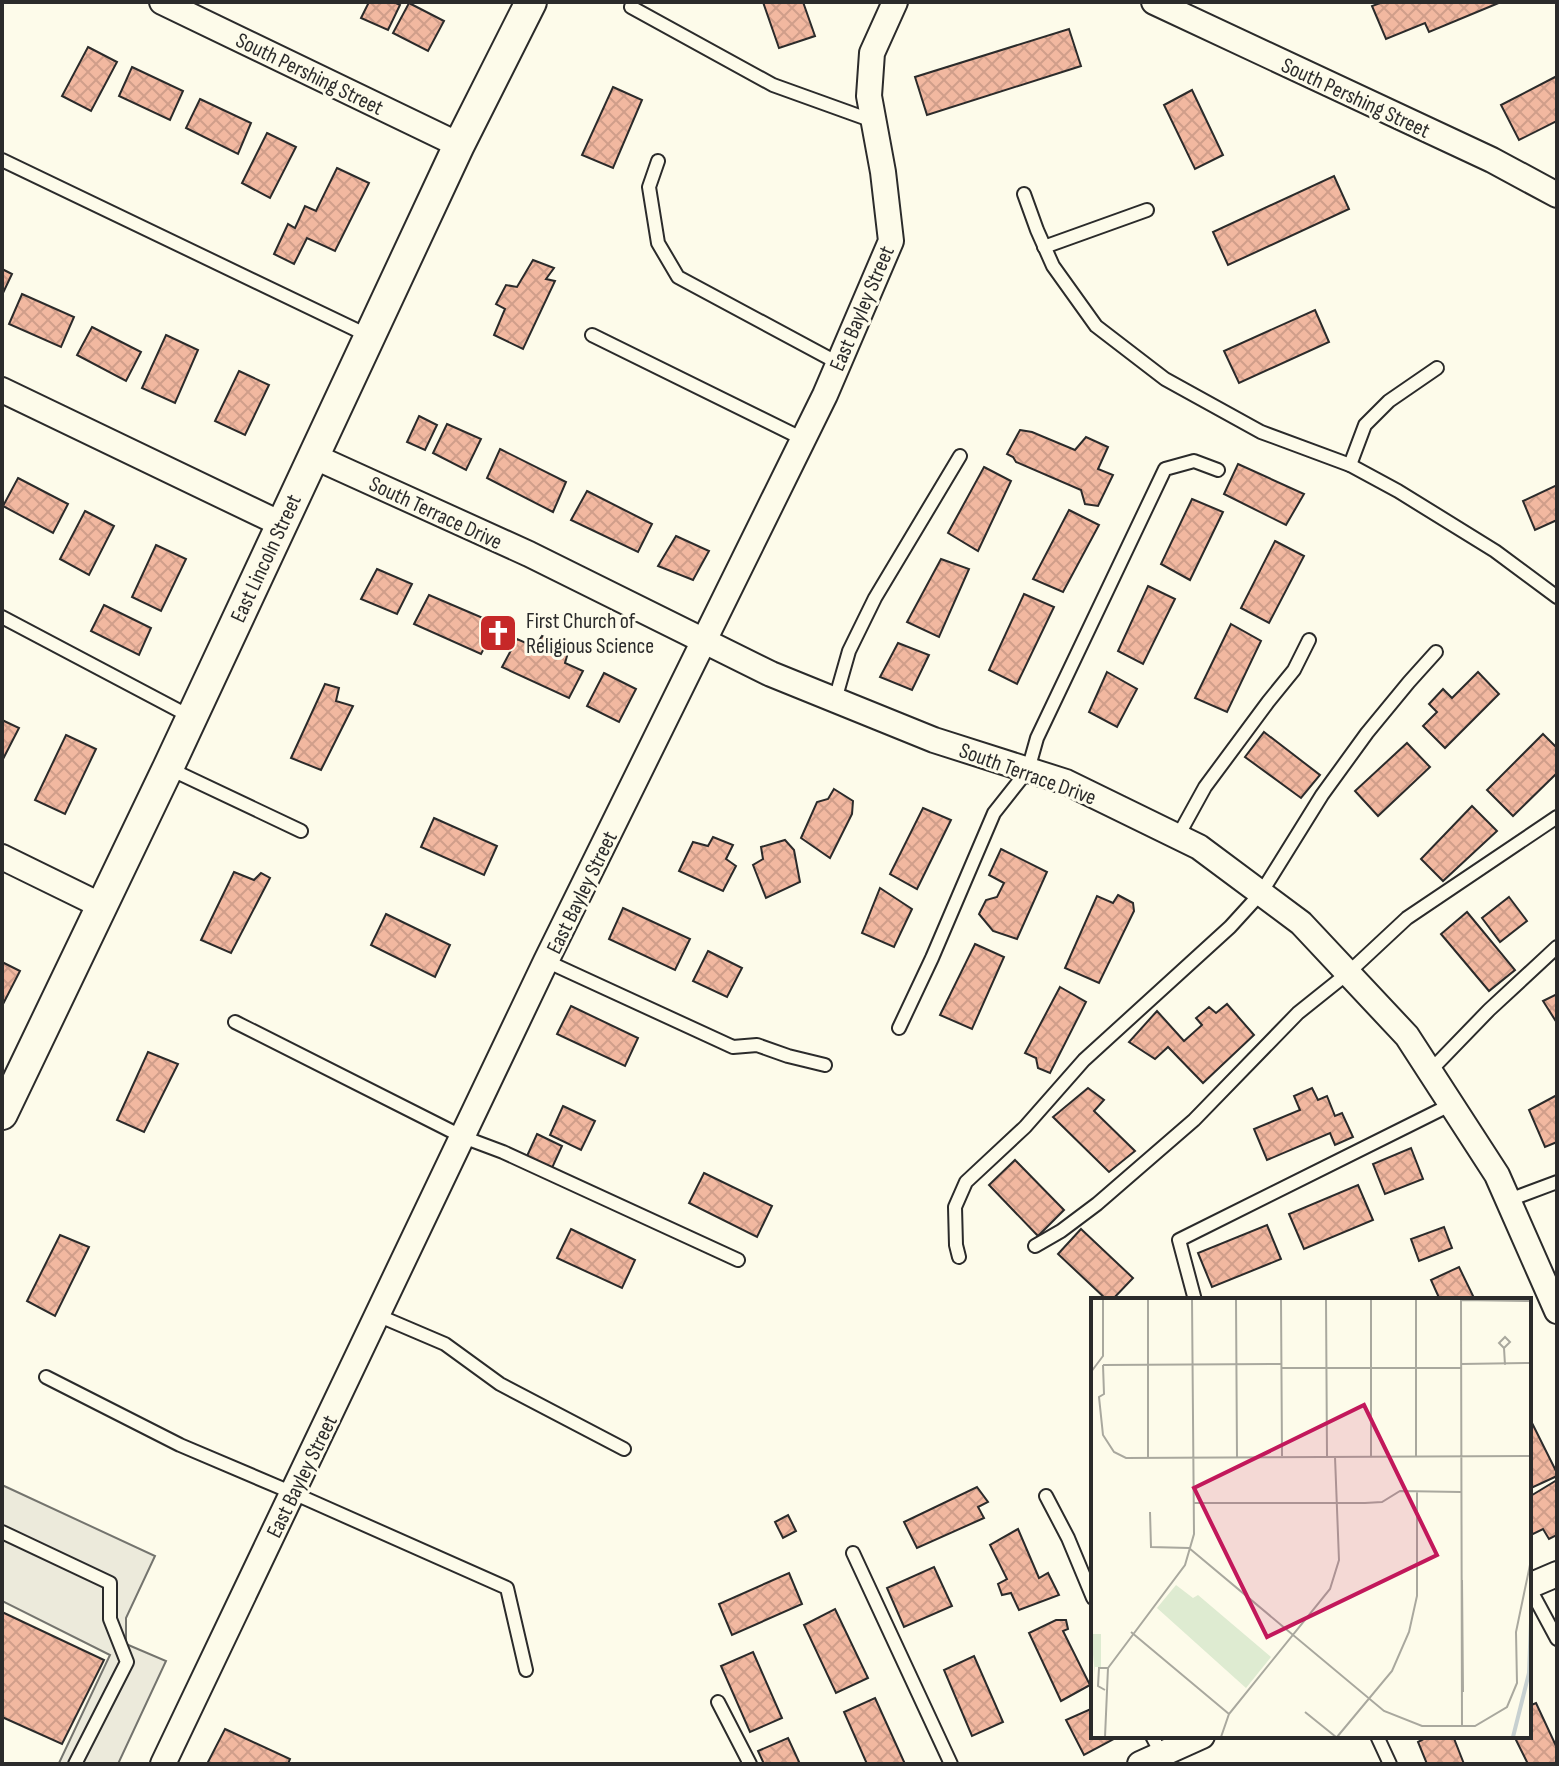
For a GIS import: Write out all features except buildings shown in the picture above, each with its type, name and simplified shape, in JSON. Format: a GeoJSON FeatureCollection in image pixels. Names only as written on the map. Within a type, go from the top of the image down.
{"type":"FeatureCollection","features":[{"type":"Feature","properties":{"kind":"street","name":"South Pershing Street"},"geometry":{"type":"LineString","coordinates":[[162,2],[459,145]]}},
{"type":"Feature","properties":{"kind":"street","name":"East Lincoln Street"},"geometry":{"type":"LineString","coordinates":[[4,1105],[168,768],[459,145],[531,2]]}},
{"type":"Feature","properties":{"kind":"street","name":"East Bayley Street"},"geometry":{"type":"LineString","coordinates":[[163,1764],[546,961],[803,439],[891,241],[883,172],[869,96],[872,53],[895,2]]}},
{"type":"Feature","properties":{"kind":"street","name":"South Pershing Street"},"geometry":{"type":"LineString","coordinates":[[1154,2],[1492,160],[1557,195]]}},
{"type":"Feature","properties":{"kind":"street"},"geometry":{"type":"LineString","coordinates":[[2,390],[281,524]]}},
{"type":"Feature","properties":{"kind":"street","name":"South Terrace Drive"},"geometry":{"type":"LineString","coordinates":[[313,456],[529,554],[771,674],[934,740],[1066,782],[1199,847],[1301,923],[1407,1036],[1497,1175],[1557,1311]]}},
{"type":"Feature","properties":{"kind":"street"},"geometry":{"type":"LineString","coordinates":[[2,857],[102,906]]}},
{"type":"Feature","properties":{"kind":"street"},"geometry":{"type":"LineString","coordinates":[[1531,1586],[1557,1574]]}},
{"type":"Feature","properties":{"kind":"street"},"geometry":{"type":"LineString","coordinates":[[1151,1752],[1196,1738]]}},
{"type":"Feature","properties":{"kind":"lane"},"geometry":{"type":"LineString","coordinates":[[631,7],[773,85],[873,121]]}},
{"type":"Feature","properties":{"kind":"lane"},"geometry":{"type":"LineString","coordinates":[[2,160],[369,336]]}},
{"type":"Feature","properties":{"kind":"lane"},"geometry":{"type":"LineString","coordinates":[[658,161],[649,187],[658,243],[678,277],[838,363]]}},
{"type":"Feature","properties":{"kind":"lane"},"geometry":{"type":"LineString","coordinates":[[1024,194],[1053,266],[1096,326],[1165,379],[1261,432],[1350,465],[1398,491],[1495,551],[1557,597]]}},
{"type":"Feature","properties":{"kind":"lane"},"geometry":{"type":"LineString","coordinates":[[1044,247],[1147,210]]}},
{"type":"Feature","properties":{"kind":"lane"},"geometry":{"type":"LineString","coordinates":[[592,335],[803,439]]}},
{"type":"Feature","properties":{"kind":"lane"},"geometry":{"type":"LineString","coordinates":[[1350,465],[1365,425],[1389,401],[1437,368]]}},
{"type":"Feature","properties":{"kind":"lane"},"geometry":{"type":"LineString","coordinates":[[835,700],[849,651],[875,598],[960,456]]}},
{"type":"Feature","properties":{"kind":"lane"},"geometry":{"type":"LineString","coordinates":[[899,1028],[994,813],[1028,770],[1037,738],[1165,469],[1194,461],[1218,470]]}},
{"type":"Feature","properties":{"kind":"lane"},"geometry":{"type":"LineString","coordinates":[[2,617],[191,717]]}},
{"type":"Feature","properties":{"kind":"lane"},"geometry":{"type":"LineString","coordinates":[[1178,836],[1205,787],[1294,670],[1309,640]]}},
{"type":"Feature","properties":{"kind":"lane"},"geometry":{"type":"LineString","coordinates":[[959,1257],[955,1207],[966,1182],[1025,1127],[1084,1060],[1230,927],[1261,893],[1331,783],[1400,692],[1436,652]]}},
{"type":"Feature","properties":{"kind":"lane"},"geometry":{"type":"LineString","coordinates":[[168,768],[301,831]]}},
{"type":"Feature","properties":{"kind":"lane"},"geometry":{"type":"LineString","coordinates":[[1035,1246],[1097,1204],[1194,1120],[1298,1013],[1348,973],[1407,918],[1557,817]]}},
{"type":"Feature","properties":{"kind":"lane"},"geometry":{"type":"LineString","coordinates":[[1430,1071],[1489,1010],[1557,947]]}},
{"type":"Feature","properties":{"kind":"lane"},"geometry":{"type":"LineString","coordinates":[[546,961],[733,1047],[757,1045],[825,1065]]}},
{"type":"Feature","properties":{"kind":"lane"},"geometry":{"type":"LineString","coordinates":[[235,1022],[463,1137],[503,1152],[738,1260]]}},
{"type":"Feature","properties":{"kind":"lane"},"geometry":{"type":"LineString","coordinates":[[1194,1298],[1179,1240],[1452,1104]]}},
{"type":"Feature","properties":{"kind":"lane"},"geometry":{"type":"LineString","coordinates":[[1509,1200],[1557,1182]]}},
{"type":"Feature","properties":{"kind":"lane"},"geometry":{"type":"LineString","coordinates":[[377,1315],[445,1344],[500,1384],[624,1449]]}},
{"type":"Feature","properties":{"kind":"lane"},"geometry":{"type":"LineString","coordinates":[[46,1377],[180,1445],[507,1588],[526,1670]]}},
{"type":"Feature","properties":{"kind":"lane"},"geometry":{"type":"LineString","coordinates":[[1046,1496],[1091,1593]]}},
{"type":"Feature","properties":{"kind":"lane"},"geometry":{"type":"LineString","coordinates":[[2,1532],[110,1583],[110,1619],[127,1662],[75,1764]]}},
{"type":"Feature","properties":{"kind":"lane"},"geometry":{"type":"LineString","coordinates":[[853,1553],[951,1764]]}},
{"type":"Feature","properties":{"kind":"lane"},"geometry":{"type":"LineString","coordinates":[[1531,1591],[1557,1639]]}},
{"type":"Feature","properties":{"kind":"lane"},"geometry":{"type":"LineString","coordinates":[[718,1702],[750,1764]]}},
{"type":"Feature","properties":{"kind":"lane"},"geometry":{"type":"LineString","coordinates":[[1378,1738],[1390,1764]]}},
{"type":"Feature","properties":{"kind":"shaded area"},"geometry":{"type":"Polygon","coordinates":[[[2,1485],[155,1556],[126,1618],[126,1644],[166,1661],[118,1764],[59,1763],[110,1655],[2,1601],[2,1485]]]}},
{"type":"Feature","properties":{"kind":"place","name":"First Church of Religious Science"},"geometry":{"type":"Point","coordinates":[498,633]}}]}
